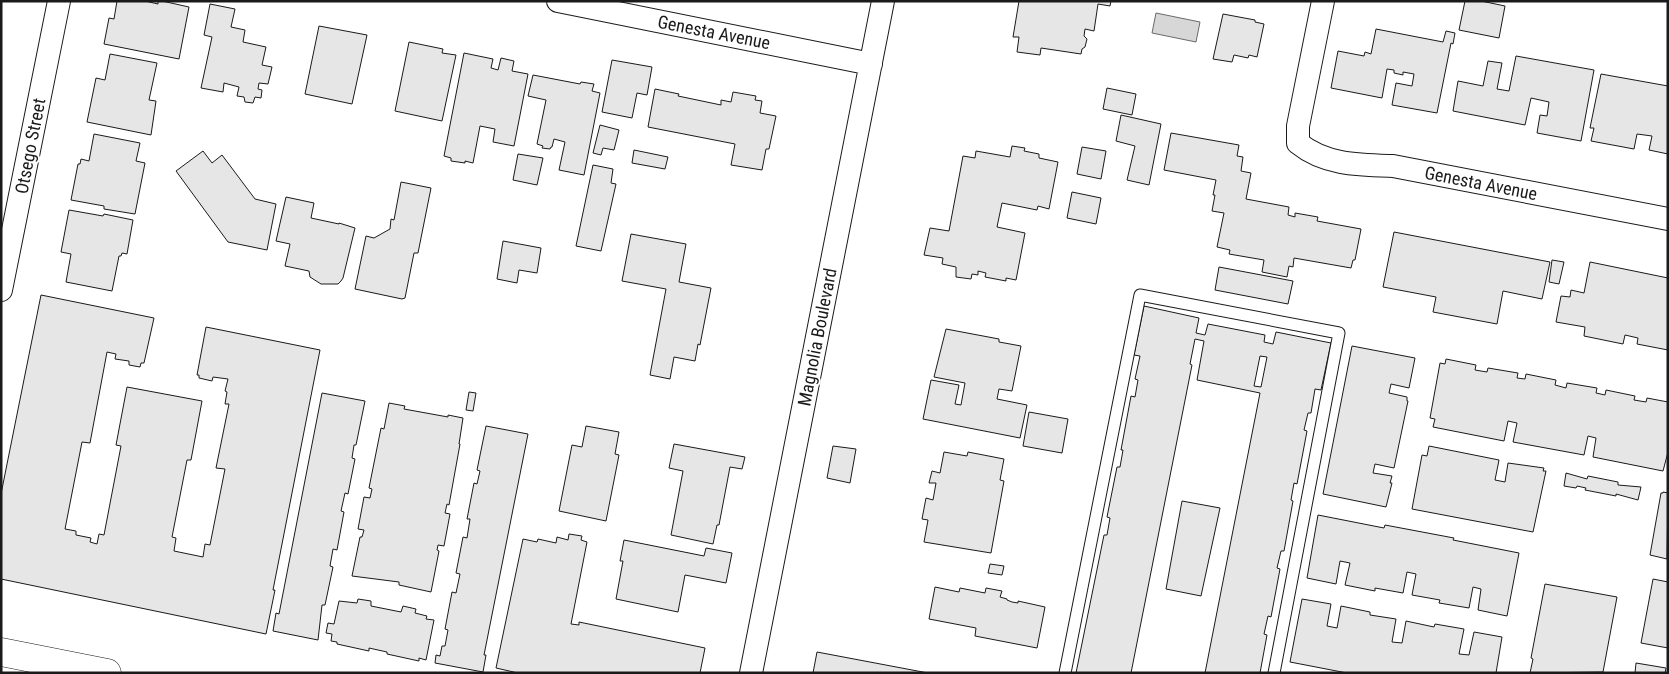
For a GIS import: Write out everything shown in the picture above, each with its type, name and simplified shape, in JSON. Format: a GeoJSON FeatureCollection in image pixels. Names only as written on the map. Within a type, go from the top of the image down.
{"type":"FeatureCollection","features":[{"type":"Feature","properties":{"kind":"main road"},"geometry":{"type":"LineString","coordinates":[[1,652],[107,673]]}},
{"type":"Feature","properties":{"kind":"street","name":"Otsego Street"},"geometry":{"type":"LineString","coordinates":[[1,290],[59,1]]}},
{"type":"Feature","properties":{"kind":"street","name":"Genesta Avenue"},"geometry":{"type":"LineString","coordinates":[[558,1],[870,64]]}},
{"type":"Feature","properties":{"kind":"street","name":"Magnolia Boulevard"},"geometry":{"type":"LineString","coordinates":[[751,673],[883,1]]}},
{"type":"Feature","properties":{"kind":"street","name":"Genesta Avenue"},"geometry":{"type":"LineString","coordinates":[[1323,1],[1298,126],[1298,142],[1307,150],[1333,161],[1393,166],[1668,219]]}},
{"type":"Feature","properties":{"kind":"lane"},"geometry":{"type":"LineString","coordinates":[[1065,673],[1140,295],[1339,333],[1274,673]]}},
{"type":"Feature","properties":{"kind":"shaded area"},"geometry":{"type":"Polygon","coordinates":[[[1156,13],[1200,22],[1196,42],[1152,33],[1156,13]]]}},
{"type":"Feature","properties":{"kind":"building"},"geometry":{"type":"Polygon","coordinates":[[[117,1],[145,1],[158,4],[158,1],[162,1],[189,7],[179,59],[104,44],[109,18],[114,19],[117,1]]]}},
{"type":"Feature","properties":{"kind":"building"},"geometry":{"type":"Polygon","coordinates":[[[1019,1],[1111,1],[1110,6],[1098,4],[1094,31],[1085,29],[1084,36],[1087,39],[1081,54],[1041,48],[1040,55],[1017,52],[1019,37],[1013,37],[1019,1]]]}},
{"type":"Feature","properties":{"kind":"building"},"geometry":{"type":"Polygon","coordinates":[[[1465,1],[1481,1],[1505,6],[1499,38],[1459,30],[1465,1]]]}},
{"type":"Feature","properties":{"kind":"building"},"geometry":{"type":"Polygon","coordinates":[[[210,4],[235,9],[231,27],[245,30],[243,42],[266,47],[262,65],[272,67],[268,84],[259,83],[258,89],[262,90],[261,98],[255,97],[253,103],[245,102],[244,97],[237,96],[239,87],[224,83],[223,92],[201,88],[212,37],[204,35],[210,4]]]}},
{"type":"Feature","properties":{"kind":"building"},"geometry":{"type":"Polygon","coordinates":[[[1223,14],[1255,20],[1255,22],[1264,24],[1257,57],[1249,55],[1248,58],[1234,55],[1232,62],[1213,59],[1223,14]]]}},
{"type":"Feature","properties":{"kind":"building"},"geometry":{"type":"Polygon","coordinates":[[[319,26],[367,35],[352,104],[305,94],[319,26]]]}},
{"type":"Feature","properties":{"kind":"building"},"geometry":{"type":"Polygon","coordinates":[[[1376,29],[1443,42],[1446,31],[1455,33],[1453,44],[1451,43],[1437,113],[1392,105],[1396,83],[1412,86],[1414,74],[1403,72],[1403,75],[1394,73],[1394,70],[1387,69],[1382,98],[1331,88],[1338,51],[1364,56],[1365,52],[1371,54],[1376,29]]]}},
{"type":"Feature","properties":{"kind":"building"},"geometry":{"type":"Polygon","coordinates":[[[409,42],[443,49],[442,53],[456,55],[442,121],[395,111],[409,42]]]}},
{"type":"Feature","properties":{"kind":"building"},"geometry":{"type":"Polygon","coordinates":[[[464,53],[493,59],[491,68],[498,70],[501,58],[514,61],[512,71],[528,74],[514,146],[493,142],[495,129],[480,126],[473,163],[451,161],[451,158],[444,156],[464,53]]]}},
{"type":"Feature","properties":{"kind":"building"},"geometry":{"type":"Polygon","coordinates":[[[110,54],[157,63],[149,100],[156,101],[151,135],[87,122],[96,78],[105,80],[110,54]]]}},
{"type":"Feature","properties":{"kind":"building"},"geometry":{"type":"Polygon","coordinates":[[[1516,56],[1594,70],[1581,141],[1537,133],[1540,115],[1547,116],[1549,102],[1531,98],[1525,125],[1453,111],[1458,81],[1483,86],[1488,61],[1502,63],[1497,89],[1509,91],[1516,56]]]}},
{"type":"Feature","properties":{"kind":"building"},"geometry":{"type":"Polygon","coordinates":[[[612,60],[652,67],[647,95],[637,93],[632,118],[602,112],[612,60]]]}},
{"type":"Feature","properties":{"kind":"building"},"geometry":{"type":"Polygon","coordinates":[[[1601,74],[1668,86],[1668,154],[1649,150],[1652,136],[1637,134],[1634,149],[1591,141],[1594,128],[1590,128],[1601,74]]]}},
{"type":"Feature","properties":{"kind":"building"},"geometry":{"type":"Polygon","coordinates":[[[533,75],[580,84],[581,82],[594,84],[592,91],[600,93],[584,175],[559,170],[565,142],[554,139],[550,149],[542,148],[543,146],[537,144],[546,100],[528,96],[533,75]]]}},
{"type":"Feature","properties":{"kind":"building"},"geometry":{"type":"Polygon","coordinates":[[[1107,88],[1136,94],[1132,115],[1103,109],[1107,88]]]}},
{"type":"Feature","properties":{"kind":"building"},"geometry":{"type":"Polygon","coordinates":[[[655,89],[721,105],[721,100],[731,102],[733,92],[756,96],[755,100],[762,101],[760,113],[776,116],[769,149],[766,149],[762,170],[731,165],[735,144],[648,127],[655,89]]]}},
{"type":"Feature","properties":{"kind":"building"},"geometry":{"type":"Polygon","coordinates":[[[1121,115],[1161,124],[1149,185],[1127,180],[1135,146],[1116,141],[1121,115]]]}},
{"type":"Feature","properties":{"kind":"building"},"geometry":{"type":"Polygon","coordinates":[[[600,125],[619,130],[614,150],[603,148],[601,155],[593,153],[600,125]]]}},
{"type":"Feature","properties":{"kind":"building"},"geometry":{"type":"Polygon","coordinates":[[[1171,133],[1239,145],[1237,156],[1243,157],[1241,171],[1251,173],[1246,199],[1289,207],[1288,215],[1295,217],[1295,213],[1318,217],[1317,221],[1361,229],[1355,260],[1353,260],[1351,268],[1294,258],[1293,267],[1289,266],[1287,277],[1262,272],[1264,260],[1229,254],[1230,250],[1217,247],[1224,213],[1212,211],[1216,180],[1164,170],[1171,133]]]}},
{"type":"Feature","properties":{"kind":"building"},"geometry":{"type":"Polygon","coordinates":[[[94,134],[140,143],[136,161],[145,163],[135,214],[104,209],[104,206],[71,200],[78,164],[80,164],[81,159],[89,161],[94,134]]]}},
{"type":"Feature","properties":{"kind":"building"},"geometry":{"type":"Polygon","coordinates":[[[1012,146],[1025,148],[1024,151],[1039,154],[1039,158],[1058,162],[1049,209],[1038,206],[1037,210],[1002,203],[997,227],[1025,233],[1016,280],[1006,278],[1006,281],[985,277],[986,273],[978,271],[978,275],[972,274],[971,279],[956,277],[956,267],[942,264],[943,258],[924,255],[930,228],[949,231],[963,156],[975,158],[976,151],[1010,157],[1012,146]]]}},
{"type":"Feature","properties":{"kind":"building"},"geometry":{"type":"Polygon","coordinates":[[[1082,147],[1106,151],[1101,179],[1077,174],[1082,147]]]}},
{"type":"Feature","properties":{"kind":"building"},"geometry":{"type":"Polygon","coordinates":[[[634,150],[668,157],[665,169],[632,163],[634,150]]]}},
{"type":"Feature","properties":{"kind":"building"},"geometry":{"type":"Polygon","coordinates":[[[203,151],[212,163],[222,155],[255,199],[276,204],[267,250],[228,242],[176,171],[203,151]]]}},
{"type":"Feature","properties":{"kind":"building"},"geometry":{"type":"Polygon","coordinates":[[[518,154],[543,158],[537,185],[513,180],[518,154]]]}},
{"type":"Feature","properties":{"kind":"building"},"geometry":{"type":"Polygon","coordinates":[[[593,165],[613,169],[611,183],[616,184],[601,251],[576,246],[593,165]]]}},
{"type":"Feature","properties":{"kind":"building"},"geometry":{"type":"Polygon","coordinates":[[[401,182],[431,188],[418,253],[414,253],[405,298],[402,299],[355,289],[366,236],[374,238],[390,229],[391,219],[394,220],[401,182]]]}},
{"type":"Feature","properties":{"kind":"building"},"geometry":{"type":"Polygon","coordinates":[[[1072,192],[1101,198],[1096,224],[1067,218],[1072,192]]]}},
{"type":"Feature","properties":{"kind":"building"},"geometry":{"type":"Polygon","coordinates":[[[286,197],[314,203],[311,218],[355,228],[343,278],[338,284],[321,284],[310,277],[309,271],[285,266],[290,244],[276,241],[286,197]]]}},
{"type":"Feature","properties":{"kind":"building"},"geometry":{"type":"Polygon","coordinates":[[[69,210],[133,220],[127,254],[122,253],[119,256],[112,291],[66,282],[71,254],[61,252],[69,210]]]}},
{"type":"Feature","properties":{"kind":"building"},"geometry":{"type":"Polygon","coordinates":[[[1394,232],[1550,262],[1542,299],[1503,291],[1497,324],[1433,312],[1436,297],[1383,287],[1394,232]]]}},
{"type":"Feature","properties":{"kind":"building"},"geometry":{"type":"Polygon","coordinates":[[[631,234],[686,244],[679,282],[711,288],[695,361],[674,357],[670,379],[650,375],[666,289],[622,281],[631,234]]]}},
{"type":"Feature","properties":{"kind":"building"},"geometry":{"type":"Polygon","coordinates":[[[503,241],[541,248],[537,273],[519,270],[517,283],[497,279],[503,241]]]}},
{"type":"Feature","properties":{"kind":"building"},"geometry":{"type":"Polygon","coordinates":[[[1552,260],[1564,262],[1559,284],[1549,282],[1552,260]]]}},
{"type":"Feature","properties":{"kind":"building"},"geometry":{"type":"Polygon","coordinates":[[[1590,262],[1668,278],[1668,350],[1637,344],[1638,338],[1625,335],[1623,344],[1584,336],[1585,327],[1556,322],[1561,296],[1570,297],[1571,290],[1584,293],[1590,262]]]}},
{"type":"Feature","properties":{"kind":"building"},"geometry":{"type":"Polygon","coordinates":[[[1219,267],[1293,281],[1288,304],[1215,290],[1219,267]]]}},
{"type":"Feature","properties":{"kind":"building"},"geometry":{"type":"Polygon","coordinates":[[[41,295],[154,318],[144,363],[141,363],[140,367],[129,365],[129,361],[115,359],[116,354],[107,352],[90,443],[82,442],[65,529],[76,531],[76,535],[91,538],[90,542],[97,544],[99,534],[104,535],[121,446],[116,445],[127,387],[202,401],[191,460],[187,460],[172,537],[176,538],[174,551],[203,557],[205,544],[210,545],[225,469],[216,468],[229,404],[225,404],[227,392],[225,391],[228,379],[213,377],[212,381],[199,378],[199,375],[197,375],[206,327],[320,350],[266,634],[1,579],[1,494],[41,295]]]}},
{"type":"Feature","properties":{"kind":"building"},"geometry":{"type":"Polygon","coordinates":[[[1144,306],[1199,318],[1196,333],[1205,335],[1208,324],[1265,335],[1264,342],[1273,344],[1276,332],[1331,343],[1321,390],[1315,389],[1311,413],[1308,413],[1304,430],[1307,431],[1297,484],[1294,483],[1291,500],[1293,501],[1284,551],[1281,551],[1277,568],[1280,569],[1271,617],[1268,616],[1264,634],[1267,635],[1260,673],[1205,673],[1260,393],[1197,380],[1204,341],[1195,339],[1190,364],[1192,365],[1131,673],[1076,673],[1104,535],[1107,535],[1110,518],[1107,517],[1117,467],[1120,467],[1123,450],[1121,450],[1131,396],[1135,397],[1138,380],[1135,379],[1140,356],[1134,355],[1144,306]],[[1260,356],[1254,386],[1261,387],[1267,357],[1260,356]]]}},
{"type":"Feature","properties":{"kind":"building"},"geometry":{"type":"Polygon","coordinates":[[[946,329],[999,339],[999,342],[1021,346],[1012,391],[999,389],[997,399],[1027,405],[1020,438],[923,419],[931,380],[959,385],[955,404],[961,405],[965,383],[934,377],[946,329]]]}},
{"type":"Feature","properties":{"kind":"building"},"geometry":{"type":"Polygon","coordinates":[[[1352,346],[1415,358],[1409,388],[1391,384],[1389,393],[1407,397],[1408,401],[1394,468],[1375,464],[1373,473],[1392,476],[1386,507],[1323,494],[1352,346]]]}},
{"type":"Feature","properties":{"kind":"building"},"geometry":{"type":"Polygon","coordinates":[[[1446,359],[1476,365],[1475,370],[1487,372],[1488,368],[1518,373],[1517,378],[1525,379],[1526,374],[1556,380],[1555,385],[1566,388],[1567,383],[1597,388],[1596,393],[1605,395],[1606,390],[1635,396],[1634,400],[1646,402],[1647,398],[1668,402],[1668,452],[1663,471],[1593,457],[1596,438],[1588,436],[1584,455],[1513,442],[1517,423],[1508,421],[1504,441],[1433,427],[1435,419],[1430,418],[1440,363],[1445,364],[1446,359]]]}},
{"type":"Feature","properties":{"kind":"building"},"geometry":{"type":"Polygon","coordinates":[[[469,392],[476,393],[473,411],[466,410],[469,392]]]}},
{"type":"Feature","properties":{"kind":"building"},"geometry":{"type":"Polygon","coordinates":[[[322,393],[365,401],[356,445],[354,445],[352,458],[355,459],[348,494],[345,493],[341,511],[344,512],[337,550],[333,549],[330,566],[333,567],[325,605],[322,605],[318,640],[273,631],[276,613],[279,614],[322,393]]]}},
{"type":"Feature","properties":{"kind":"building"},"geometry":{"type":"Polygon","coordinates":[[[389,403],[405,406],[404,409],[463,418],[449,505],[447,504],[445,513],[450,514],[444,546],[438,545],[437,550],[439,551],[431,592],[399,585],[399,582],[352,576],[360,537],[362,537],[364,530],[358,529],[364,497],[370,498],[372,489],[369,488],[381,428],[384,429],[389,403]]]}},
{"type":"Feature","properties":{"kind":"building"},"geometry":{"type":"Polygon","coordinates":[[[1029,412],[1068,419],[1062,453],[1023,446],[1029,412]]]}},
{"type":"Feature","properties":{"kind":"building"},"geometry":{"type":"Polygon","coordinates":[[[486,426],[528,434],[484,655],[486,655],[483,672],[435,663],[436,655],[440,656],[442,646],[445,646],[448,630],[445,629],[452,592],[456,593],[460,574],[456,573],[463,537],[467,538],[470,519],[467,519],[474,483],[477,484],[480,471],[477,470],[486,426]]]}},
{"type":"Feature","properties":{"kind":"building"},"geometry":{"type":"Polygon","coordinates":[[[586,426],[619,432],[615,454],[619,455],[606,521],[559,511],[572,445],[582,447],[586,426]]]}},
{"type":"Feature","properties":{"kind":"building"},"geometry":{"type":"Polygon","coordinates":[[[674,444],[745,457],[742,469],[730,467],[719,525],[717,525],[713,544],[671,535],[683,471],[669,468],[674,444]]]}},
{"type":"Feature","properties":{"kind":"building"},"geometry":{"type":"Polygon","coordinates":[[[833,446],[856,449],[850,483],[827,478],[833,446]]]}},
{"type":"Feature","properties":{"kind":"building"},"geometry":{"type":"Polygon","coordinates":[[[1429,446],[1499,460],[1495,480],[1505,482],[1508,463],[1544,468],[1543,471],[1546,471],[1533,532],[1412,509],[1422,455],[1427,456],[1429,446]]]}},
{"type":"Feature","properties":{"kind":"building"},"geometry":{"type":"Polygon","coordinates":[[[944,452],[967,456],[968,452],[1004,459],[1000,480],[1004,481],[991,553],[924,542],[928,520],[922,519],[926,498],[933,500],[936,483],[929,483],[932,471],[940,473],[944,452]]]}},
{"type":"Feature","properties":{"kind":"building"},"geometry":{"type":"Polygon","coordinates":[[[1566,473],[1587,479],[1588,476],[1618,482],[1618,485],[1641,487],[1638,500],[1616,494],[1616,496],[1585,490],[1586,488],[1577,486],[1576,488],[1564,486],[1566,473]]]}},
{"type":"Feature","properties":{"kind":"building"},"geometry":{"type":"Polygon","coordinates":[[[1661,493],[1668,493],[1667,559],[1650,555],[1661,493]]]}},
{"type":"Feature","properties":{"kind":"building"},"geometry":{"type":"Polygon","coordinates":[[[1182,501],[1220,508],[1201,596],[1166,589],[1182,501]]]}},
{"type":"Feature","properties":{"kind":"building"},"geometry":{"type":"Polygon","coordinates":[[[1318,515],[1384,528],[1385,525],[1454,538],[1453,540],[1519,553],[1507,616],[1478,610],[1481,589],[1473,587],[1469,608],[1439,603],[1440,600],[1412,595],[1416,574],[1407,572],[1403,593],[1375,588],[1375,591],[1345,585],[1350,563],[1340,561],[1336,584],[1307,578],[1318,515]]]}},
{"type":"Feature","properties":{"kind":"building"},"geometry":{"type":"Polygon","coordinates":[[[569,534],[582,536],[581,540],[587,542],[571,624],[579,625],[579,622],[705,648],[700,673],[518,673],[496,668],[523,539],[537,542],[538,539],[556,543],[557,537],[568,540],[569,534]]]}},
{"type":"Feature","properties":{"kind":"building"},"geometry":{"type":"Polygon","coordinates":[[[624,540],[704,556],[706,548],[732,553],[726,583],[685,575],[678,612],[616,599],[623,561],[620,561],[624,540]]]}},
{"type":"Feature","properties":{"kind":"building"},"geometry":{"type":"Polygon","coordinates":[[[990,564],[1004,566],[1002,575],[988,573],[990,564]]]}},
{"type":"Feature","properties":{"kind":"building"},"geometry":{"type":"Polygon","coordinates":[[[1653,579],[1668,582],[1668,648],[1641,643],[1653,579]]]}},
{"type":"Feature","properties":{"kind":"building"},"geometry":{"type":"Polygon","coordinates":[[[1545,584],[1617,597],[1603,672],[1530,673],[1533,659],[1531,658],[1545,584]]]}},
{"type":"Feature","properties":{"kind":"building"},"geometry":{"type":"Polygon","coordinates":[[[935,587],[959,592],[960,588],[985,593],[986,588],[1002,591],[1000,597],[1012,602],[1018,603],[1018,601],[1045,607],[1037,648],[975,636],[976,628],[929,619],[935,587]]]}},
{"type":"Feature","properties":{"kind":"building"},"geometry":{"type":"Polygon","coordinates":[[[358,599],[371,601],[371,606],[401,612],[403,606],[416,609],[415,613],[427,616],[426,619],[434,620],[426,660],[419,658],[419,661],[369,648],[369,651],[331,641],[332,634],[326,633],[328,623],[334,624],[339,601],[357,603],[358,599]]]}},
{"type":"Feature","properties":{"kind":"building"},"geometry":{"type":"Polygon","coordinates":[[[1302,599],[1331,604],[1327,626],[1337,628],[1341,606],[1370,612],[1370,615],[1396,619],[1392,642],[1402,643],[1406,621],[1434,627],[1435,624],[1464,629],[1459,654],[1469,655],[1474,632],[1502,637],[1496,673],[1347,673],[1290,662],[1302,599]]]}},
{"type":"Feature","properties":{"kind":"building"},"geometry":{"type":"Polygon","coordinates":[[[817,652],[928,673],[813,673],[817,652]]]}},
{"type":"Feature","properties":{"kind":"building"},"geometry":{"type":"Polygon","coordinates":[[[1636,663],[1666,668],[1665,673],[1635,673],[1636,663]]]}}]}
